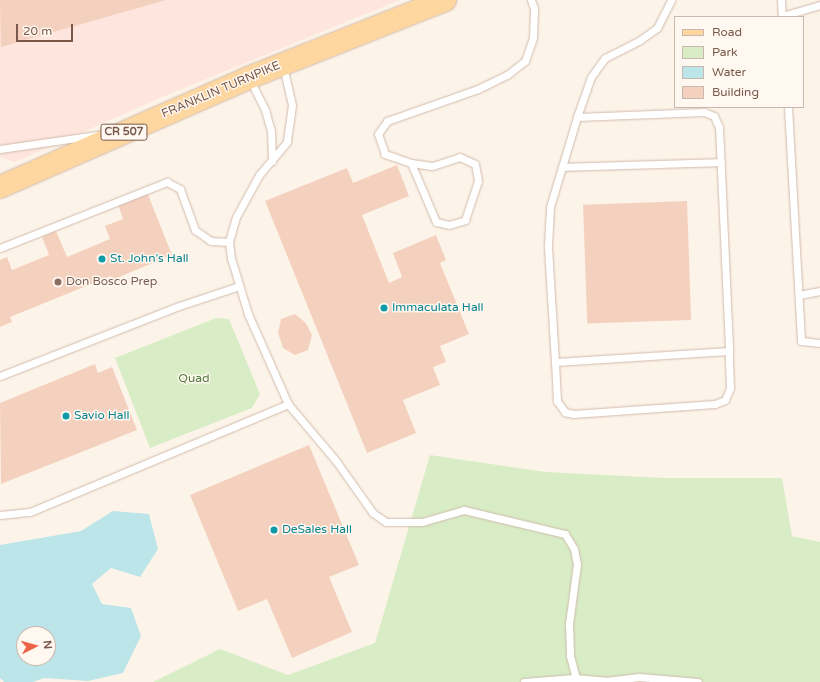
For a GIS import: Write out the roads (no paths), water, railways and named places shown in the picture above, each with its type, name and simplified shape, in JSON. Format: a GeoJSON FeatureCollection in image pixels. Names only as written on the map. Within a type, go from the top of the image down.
{"type":"FeatureCollection","features":[{"type":"Feature","properties":{"kind":"main road","name":"FRANKLIN TURNPIKE"},"geometry":{"type":"LineString","coordinates":[[0,187],[248,78],[445,0]]}},
{"type":"Feature","properties":{"kind":"lane"},"geometry":{"type":"LineString","coordinates":[[411,163],[436,222],[449,225],[465,220],[478,181],[475,164],[460,157],[432,166],[411,163],[385,154],[378,134],[387,121],[478,89],[506,75],[525,60],[533,38],[534,8],[531,0]]}},
{"type":"Feature","properties":{"kind":"lane"},"geometry":{"type":"LineString","coordinates":[[781,0],[782,16],[820,5]]}},
{"type":"Feature","properties":{"kind":"lane"},"geometry":{"type":"LineString","coordinates":[[578,117],[704,112],[714,116],[719,127],[729,351],[730,388],[725,400],[715,404],[573,414],[565,412],[557,401],[548,246],[550,206],[562,167],[578,117],[591,77],[605,58],[640,40],[657,28],[670,2]]}},
{"type":"Feature","properties":{"kind":"lane"},"geometry":{"type":"LineString","coordinates":[[283,64],[292,105],[287,142],[259,175],[236,217],[229,242],[231,258],[248,314],[288,404],[336,461],[373,513],[386,522],[422,522],[464,510],[565,534],[574,549],[577,564],[569,624],[574,681]]}},
{"type":"Feature","properties":{"kind":"lane"},"geometry":{"type":"LineString","coordinates":[[248,78],[265,110],[272,131],[272,161]]}},
{"type":"Feature","properties":{"kind":"lane"},"geometry":{"type":"LineString","coordinates":[[788,108],[802,341],[820,343]]}},
{"type":"Feature","properties":{"kind":"lane"},"geometry":{"type":"LineString","coordinates":[[0,149],[127,130]]}},
{"type":"Feature","properties":{"kind":"lane"},"geometry":{"type":"LineString","coordinates":[[562,167],[721,162]]}},
{"type":"Feature","properties":{"kind":"lane"},"geometry":{"type":"LineString","coordinates":[[0,248],[167,182],[180,189],[194,230],[210,241],[229,242]]}},
{"type":"Feature","properties":{"kind":"lane"},"geometry":{"type":"LineString","coordinates":[[0,376],[179,306],[240,286]]}},
{"type":"Feature","properties":{"kind":"lane"},"geometry":{"type":"LineString","coordinates":[[799,295],[820,291]]}},
{"type":"Feature","properties":{"kind":"lane"},"geometry":{"type":"LineString","coordinates":[[555,362],[729,351]]}},
{"type":"Feature","properties":{"kind":"lane"},"geometry":{"type":"LineString","coordinates":[[0,515],[30,512],[288,404]]}},
{"type":"Feature","properties":{"kind":"lane"},"geometry":{"type":"LineString","coordinates":[[524,682],[606,681],[639,677],[698,682]]}},
{"type":"Feature","properties":{"kind":"water"},"geometry":{"type":"Polygon","coordinates":[[[113,511],[149,514],[158,549],[140,577],[111,568],[92,584],[102,604],[131,608],[141,636],[123,673],[88,681],[44,678],[33,682],[4,682],[0,678],[0,545],[81,531],[113,511]]]}},
{"type":"Feature","properties":{"kind":"place","name":"St. John’s Hall"},"geometry":{"type":"Point","coordinates":[102,259]}},
{"type":"Feature","properties":{"kind":"place","name":"Don Bosco Prep"},"geometry":{"type":"Point","coordinates":[58,282]}},
{"type":"Feature","properties":{"kind":"place","name":"Immaculata Hall"},"geometry":{"type":"Point","coordinates":[384,308]}},
{"type":"Feature","properties":{"kind":"place","name":"Savio Hall"},"geometry":{"type":"Point","coordinates":[66,416]}},
{"type":"Feature","properties":{"kind":"place","name":"DeSales Hall"},"geometry":{"type":"Point","coordinates":[274,530]}},
{"type":"Feature","properties":{"kind":"park label","name":"Quad"},"geometry":{"type":"Point","coordinates":[194,379]}}]}
